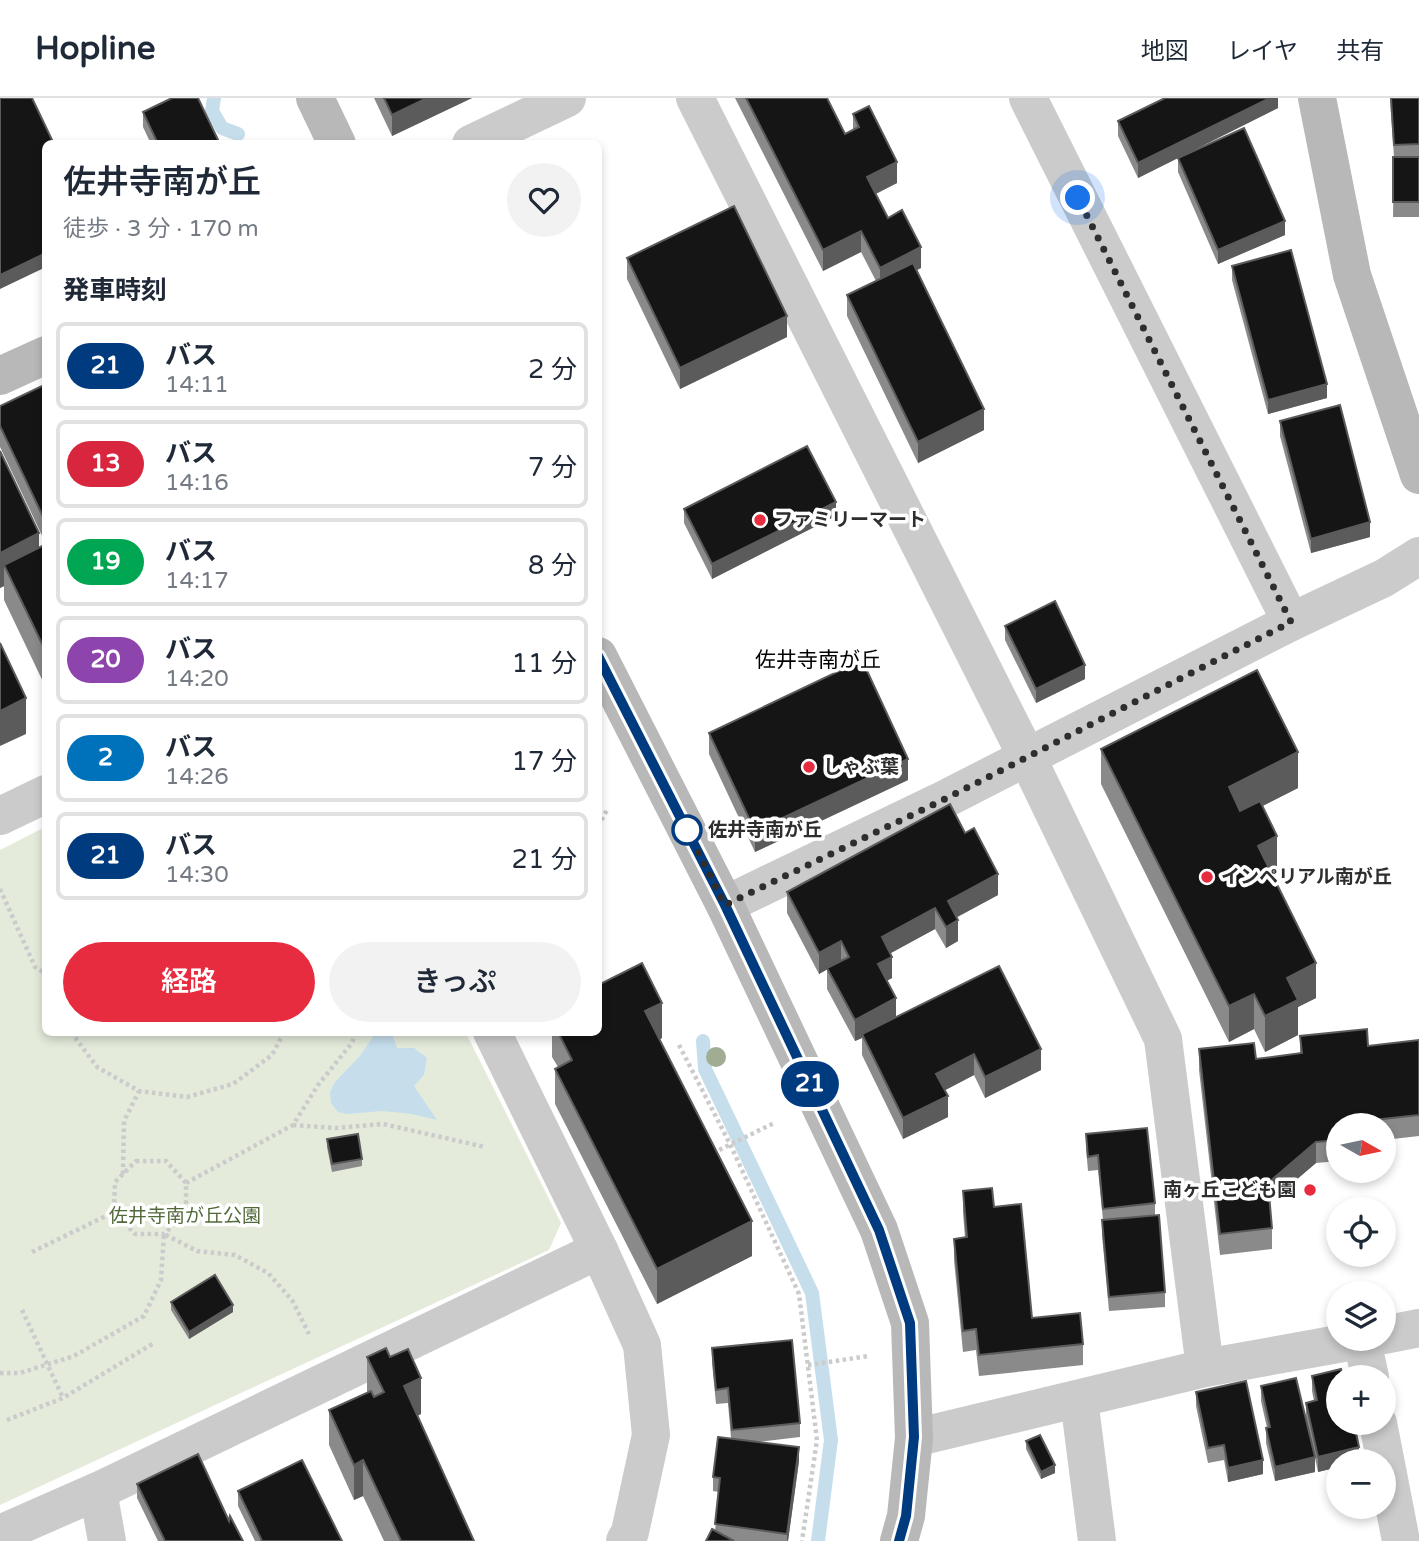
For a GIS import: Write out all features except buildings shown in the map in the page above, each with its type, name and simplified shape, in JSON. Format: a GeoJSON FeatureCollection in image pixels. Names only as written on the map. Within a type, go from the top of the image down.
{"type":"FeatureCollection","features":[{"type":"Feature","properties":{"kind":"street"},"geometry":{"type":"LineString","coordinates":[[315,98],[335,140]]}},
{"type":"Feature","properties":{"kind":"street"},"geometry":{"type":"LineString","coordinates":[[479,140],[567,98]]}},
{"type":"Feature","properties":{"kind":"street"},"geometry":{"type":"LineString","coordinates":[[695,98],[1027,757],[1163,1039],[1205,1367]]}},
{"type":"Feature","properties":{"kind":"street"},"geometry":{"type":"LineString","coordinates":[[1028,98],[1291,622]]}},
{"type":"Feature","properties":{"kind":"street"},"geometry":{"type":"LineString","coordinates":[[1317,98],[1352,275],[1419,475]]}},
{"type":"Feature","properties":{"kind":"street"},"geometry":{"type":"LineString","coordinates":[[0,376],[42,357]]}},
{"type":"Feature","properties":{"kind":"street"},"geometry":{"type":"LineString","coordinates":[[725,905],[1384,578],[1419,556]]}},
{"type":"Feature","properties":{"kind":"street"},"geometry":{"type":"LineString","coordinates":[[602,664],[725,905],[879,1230],[910,1323],[914,1437],[906,1516],[899,1541]]}},
{"type":"Feature","properties":{"kind":"street"},"geometry":{"type":"LineString","coordinates":[[0,816],[42,796]]}},
{"type":"Feature","properties":{"kind":"street"},"geometry":{"type":"LineString","coordinates":[[494,1036],[599,1250],[642,1345],[651,1435],[630,1532],[625,1541]]}},
{"type":"Feature","properties":{"kind":"street"},"geometry":{"type":"LineString","coordinates":[[0,1534],[97,1491],[599,1250]]}},
{"type":"Feature","properties":{"kind":"street"},"geometry":{"type":"LineString","coordinates":[[1396,1333],[1419,1328]]}},
{"type":"Feature","properties":{"kind":"street"},"geometry":{"type":"LineString","coordinates":[[914,1437],[1205,1367],[1326,1346]]}},
{"type":"Feature","properties":{"kind":"street"},"geometry":{"type":"LineString","coordinates":[[1079,1399],[1097,1541]]}},
{"type":"Feature","properties":{"kind":"street"},"geometry":{"type":"LineString","coordinates":[[1380,1435],[1401,1541]]}},
{"type":"Feature","properties":{"kind":"street"},"geometry":{"type":"LineString","coordinates":[[97,1491],[107,1541]]}},
{"type":"Feature","properties":{"kind":"path"},"geometry":{"type":"LineString","coordinates":[[602,819],[607,810]]}},
{"type":"Feature","properties":{"kind":"path"},"geometry":{"type":"LineString","coordinates":[[0,889],[35,967],[42,971]]}},
{"type":"Feature","properties":{"kind":"path"},"geometry":{"type":"LineString","coordinates":[[74,1036],[97,1067],[139,1091],[187,1097],[233,1084],[272,1055],[282,1036]]}},
{"type":"Feature","properties":{"kind":"path"},"geometry":{"type":"LineString","coordinates":[[186,1183],[293,1125],[318,1085],[355,1036]]}},
{"type":"Feature","properties":{"kind":"path"},"geometry":{"type":"LineString","coordinates":[[679,1045],[730,1144],[799,1294],[817,1440],[802,1541]]}},
{"type":"Feature","properties":{"kind":"path"},"geometry":{"type":"LineString","coordinates":[[123,1174],[124,1121],[139,1091]]}},
{"type":"Feature","properties":{"kind":"path"},"geometry":{"type":"LineString","coordinates":[[706,1157],[774,1123]]}},
{"type":"Feature","properties":{"kind":"path"},"geometry":{"type":"LineString","coordinates":[[293,1125],[336,1128],[383,1124],[485,1147]]}},
{"type":"Feature","properties":{"kind":"path"},"geometry":{"type":"LineString","coordinates":[[0,1373],[20,1373],[74,1356],[144,1315],[161,1280],[164,1234],[186,1213],[186,1183],[166,1161],[136,1161],[115,1182],[114,1212],[135,1234],[164,1234],[197,1251],[234,1255],[268,1273],[292,1300],[309,1334]]}},
{"type":"Feature","properties":{"kind":"path"},"geometry":{"type":"LineString","coordinates":[[32,1252],[114,1212]]}},
{"type":"Feature","properties":{"kind":"path"},"geometry":{"type":"LineString","coordinates":[[22,1310],[63,1398]]}},
{"type":"Feature","properties":{"kind":"path"},"geometry":{"type":"LineString","coordinates":[[7,1420],[63,1398],[154,1343]]}},
{"type":"Feature","properties":{"kind":"path"},"geometry":{"type":"LineString","coordinates":[[808,1365],[875,1355]]}},
{"type":"Feature","properties":{"kind":"green space","name":"佐井寺南が丘公園"},"geometry":{"type":"Polygon","coordinates":[[[42,829],[42,1036],[468,1036],[561,1223],[549,1250],[0,1505],[0,850],[42,829]]]}},
{"type":"Feature","properties":{"kind":"water"},"geometry":{"type":"Polygon","coordinates":[[[373,1036],[393,1036],[397,1048],[414,1048],[427,1058],[424,1075],[414,1086],[437,1120],[382,1111],[347,1114],[338,1112],[331,1103],[330,1092],[335,1082],[360,1056],[373,1036]]]}},
{"type":"Feature","properties":{"kind":"waterway"},"geometry":{"type":"LineString","coordinates":[[214,98],[212,111],[222,128],[238,134]]}},
{"type":"Feature","properties":{"kind":"waterway"},"geometry":{"type":"LineString","coordinates":[[703,1041],[705,1069],[812,1293],[831,1440],[818,1541]]}},
{"type":"Feature","properties":{"kind":"bus line","name":"21"},"geometry":{"type":"LineString","coordinates":[[602,664],[725,905],[879,1230],[910,1323],[914,1437],[906,1516],[899,1541]]}},
{"type":"Feature","properties":{"kind":"place","name":"ファミリーマート"},"geometry":{"type":"Point","coordinates":[760,520]}},
{"type":"Feature","properties":{"kind":"place","name":"しゃぶ葉"},"geometry":{"type":"Point","coordinates":[809,767]}},
{"type":"Feature","properties":{"kind":"place","name":"佐井寺南が丘"},"geometry":{"type":"Point","coordinates":[687,830]}},
{"type":"Feature","properties":{"kind":"place","name":"インペリアル南が丘"},"geometry":{"type":"Point","coordinates":[1207,877]}},
{"type":"Feature","properties":{"kind":"place","name":"南ヶ丘こども園"},"geometry":{"type":"Point","coordinates":[1310,1190]}},
{"type":"Feature","properties":{"kind":"district","name":"佐井寺南が丘"},"geometry":{"type":"Point","coordinates":[818,660]}},
{"type":"Feature","properties":{"kind":"route"},"geometry":{"type":"LineString","coordinates":[[687,830],[725,905],[949,797],[1291,622],[1078,198]]}}]}
